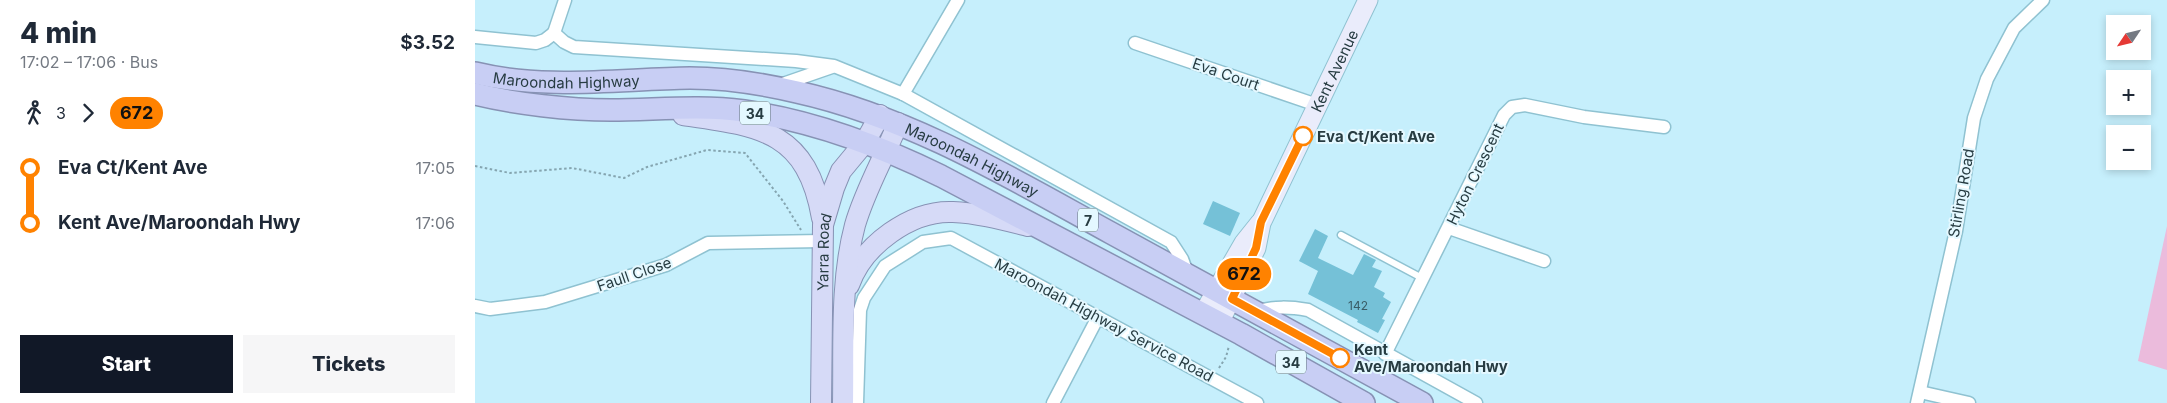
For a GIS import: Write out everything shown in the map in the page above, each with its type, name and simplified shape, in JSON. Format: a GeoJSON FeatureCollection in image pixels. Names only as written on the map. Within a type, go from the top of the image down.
{"type":"FeatureCollection","features":[{"type":"Feature","properties":{"kind":"highway","name":"Maroondah Highway"},"geometry":{"type":"LineString","coordinates":[[475,73],[535,82],[595,82],[693,78],[736,81],[775,87],[833,101],[889,119],[1027,187],[1422,403]]}},
{"type":"Feature","properties":{"kind":"highway","name":"Maroondah Highway"},"geometry":{"type":"LineString","coordinates":[[475,94],[519,102],[609,110],[693,108],[743,111],[806,123],[865,142],[941,176],[1211,318],[1364,403]]}},
{"type":"Feature","properties":{"kind":"main road","name":"Kent Avenue"},"geometry":{"type":"LineString","coordinates":[[1211,318],[1224,294],[1244,243],[1261,222],[1368,0]]}},
{"type":"Feature","properties":{"kind":"main road"},"geometry":{"type":"LineString","coordinates":[[642,109],[742,124],[766,132],[788,146],[807,168],[818,193],[818,236]]}},
{"type":"Feature","properties":{"kind":"main road","name":"Yarra Road"},"geometry":{"type":"LineString","coordinates":[[821,394],[818,236],[841,171],[865,142],[889,119]]}},
{"type":"Feature","properties":{"kind":"main road","name":"Yarra Road"},"geometry":{"type":"LineString","coordinates":[[848,391],[846,295],[849,254],[855,224],[887,151],[889,119]]}},
{"type":"Feature","properties":{"kind":"main road"},"geometry":{"type":"LineString","coordinates":[[846,295],[857,268],[877,243],[900,225],[926,215],[952,212],[995,218],[1037,228]]}},
{"type":"Feature","properties":{"kind":"main road"},"geometry":{"type":"LineString","coordinates":[[818,236],[842,220],[855,224]]}},
{"type":"Feature","properties":{"kind":"main road"},"geometry":{"type":"LineString","coordinates":[[821,394],[848,391]]}},
{"type":"Feature","properties":{"kind":"street"},"geometry":{"type":"LineString","coordinates":[[475,37],[536,43],[545,40],[555,33],[565,0]]}},
{"type":"Feature","properties":{"kind":"street"},"geometry":{"type":"LineString","coordinates":[[903,94],[957,0]]}},
{"type":"Feature","properties":{"kind":"street","name":"Stirling Road"},"geometry":{"type":"LineString","coordinates":[[1919,398],[1956,231],[1974,118],[1987,79],[2014,28],[2043,0]]}},
{"type":"Feature","properties":{"kind":"street"},"geometry":{"type":"LineString","coordinates":[[555,33],[564,42],[574,47],[796,60],[834,66],[903,94],[1171,242],[1182,259],[1188,275]]}},
{"type":"Feature","properties":{"kind":"street","name":"Eva Court"},"geometry":{"type":"LineString","coordinates":[[1135,43],[1317,105]]}},
{"type":"Feature","properties":{"kind":"street"},"geometry":{"type":"LineString","coordinates":[[775,87],[834,66]]}},
{"type":"Feature","properties":{"kind":"street","name":"Hyton Crescent"},"geometry":{"type":"LineString","coordinates":[[1385,354],[1504,115],[1512,107],[1525,105],[1584,117],[1664,127]]}},
{"type":"Feature","properties":{"kind":"street"},"geometry":{"type":"LineString","coordinates":[[1449,228],[1544,261]]}},
{"type":"Feature","properties":{"kind":"street","name":"Faull Close"},"geometry":{"type":"LineString","coordinates":[[475,306],[491,309],[545,302],[667,265],[708,243],[818,236]]}},
{"type":"Feature","properties":{"kind":"street","name":"Maroondah Highway Service Road"},"geometry":{"type":"LineString","coordinates":[[848,391],[860,310],[864,298],[879,273],[885,266],[923,242],[951,238],[1257,403]]}},
{"type":"Feature","properties":{"kind":"street"},"geometry":{"type":"LineString","coordinates":[[1256,312],[1270,308],[1308,310],[1476,403]]}},
{"type":"Feature","properties":{"kind":"street"},"geometry":{"type":"LineString","coordinates":[[1053,403],[1098,317]]}},
{"type":"Feature","properties":{"kind":"street"},"geometry":{"type":"LineString","coordinates":[[848,391],[857,403]]}},
{"type":"Feature","properties":{"kind":"street"},"geometry":{"type":"LineString","coordinates":[[1919,398],[1969,403]]}},
{"type":"Feature","properties":{"kind":"lane"},"geometry":{"type":"LineString","coordinates":[[1341,235],[1422,278]]}},
{"type":"Feature","properties":{"kind":"path"},"geometry":{"type":"LineString","coordinates":[[475,166],[510,173],[572,168],[624,178],[647,166],[707,150],[745,152],[783,201],[818,236]]}},
{"type":"Feature","properties":{"kind":"path"},"geometry":{"type":"LineString","coordinates":[[1211,378],[1221,366],[1229,345]]}},
{"type":"Feature","properties":{"kind":"shaded area"},"geometry":{"type":"Polygon","coordinates":[[[2167,226],[2167,370],[2138,361],[2167,226]]]}},
{"type":"Feature","properties":{"kind":"building"},"geometry":{"type":"Polygon","coordinates":[[[1213,201],[1240,213],[1230,236],[1203,224],[1213,201]]]}},
{"type":"Feature","properties":{"kind":"building"},"geometry":{"type":"Polygon","coordinates":[[[1315,229],[1328,236],[1318,258],[1353,275],[1364,254],[1376,260],[1372,267],[1382,271],[1374,287],[1385,293],[1383,297],[1391,302],[1382,319],[1385,320],[1378,333],[1357,322],[1358,320],[1308,294],[1318,271],[1299,261],[1315,229]]]}},
{"type":"Feature","properties":{"kind":"bus line","name":"672"},"geometry":{"type":"LineString","coordinates":[[1303,136],[1261,222],[1256,248],[1232,299],[1340,358]]}},
{"type":"Feature","properties":{"kind":"place","name":"Eva Ct/Kent Ave"},"geometry":{"type":"Point","coordinates":[1303,136]}},
{"type":"Feature","properties":{"kind":"place","name":"Kent Ave/Maroondah Hwy"},"geometry":{"type":"Point","coordinates":[1340,358]}}]}
